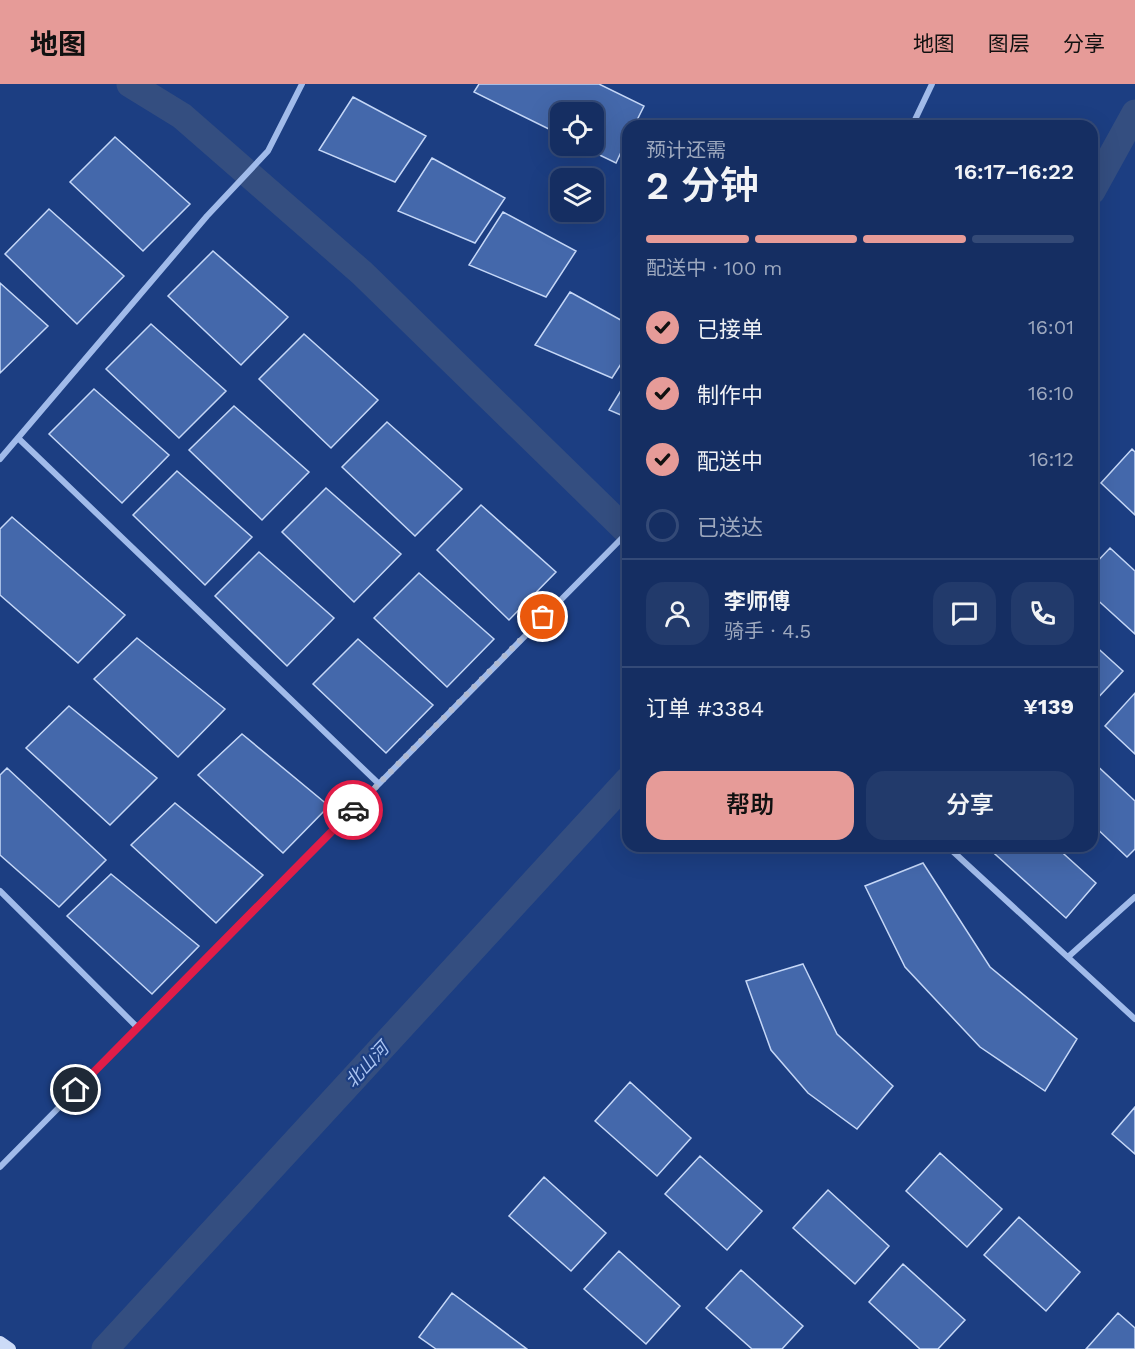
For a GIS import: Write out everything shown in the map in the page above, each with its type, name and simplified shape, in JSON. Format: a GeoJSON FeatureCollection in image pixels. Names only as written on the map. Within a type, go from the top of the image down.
{"type":"FeatureCollection","features":[{"type":"Feature","properties":{"kind":"street"},"geometry":{"type":"LineString","coordinates":[[0,459],[207,216],[268,151],[302,84]]}},
{"type":"Feature","properties":{"kind":"street"},"geometry":{"type":"LineString","coordinates":[[915,120],[932,84]]}},
{"type":"Feature","properties":{"kind":"street"},"geometry":{"type":"LineString","coordinates":[[18,438],[379,784]]}},
{"type":"Feature","properties":{"kind":"street"},"geometry":{"type":"LineString","coordinates":[[0,1167],[622,538]]}},
{"type":"Feature","properties":{"kind":"street"},"geometry":{"type":"LineString","coordinates":[[954,852],[1135,1018]]}},
{"type":"Feature","properties":{"kind":"street"},"geometry":{"type":"LineString","coordinates":[[0,891],[138,1028]]}},
{"type":"Feature","properties":{"kind":"street"},"geometry":{"type":"LineString","coordinates":[[1068,957],[1135,897]]}},
{"type":"Feature","properties":{"kind":"street"},"geometry":{"type":"LineString","coordinates":[[0,1342],[10,1349]]}},
{"type":"Feature","properties":{"kind":"building"},"geometry":{"type":"Polygon","coordinates":[[[479,84],[599,84],[644,106],[637,120],[622,120],[622,150],[616,163],[602,156],[604,156],[604,102],[550,102],[550,130],[474,92],[479,84]]]}},
{"type":"Feature","properties":{"kind":"building"},"geometry":{"type":"Polygon","coordinates":[[[353,97],[426,136],[395,182],[319,150],[353,97]]]}},
{"type":"Feature","properties":{"kind":"building"},"geometry":{"type":"Polygon","coordinates":[[[115,137],[190,204],[143,251],[70,182],[115,137]]]}},
{"type":"Feature","properties":{"kind":"building"},"geometry":{"type":"Polygon","coordinates":[[[432,158],[505,198],[475,243],[398,211],[432,158]]]}},
{"type":"Feature","properties":{"kind":"building"},"geometry":{"type":"Polygon","coordinates":[[[49,209],[124,276],[77,324],[5,254],[49,209]]]}},
{"type":"Feature","properties":{"kind":"building"},"geometry":{"type":"Polygon","coordinates":[[[503,212],[576,251],[546,297],[469,265],[503,212]]]}},
{"type":"Feature","properties":{"kind":"building"},"geometry":{"type":"Polygon","coordinates":[[[213,251],[288,317],[241,365],[168,296],[213,251]]]}},
{"type":"Feature","properties":{"kind":"building"},"geometry":{"type":"Polygon","coordinates":[[[0,283],[48,326],[0,373],[0,283]]]}},
{"type":"Feature","properties":{"kind":"building"},"geometry":{"type":"Polygon","coordinates":[[[570,292],[622,321],[622,362],[612,378],[535,345],[570,292]]]}},
{"type":"Feature","properties":{"kind":"building"},"geometry":{"type":"Polygon","coordinates":[[[151,324],[226,391],[179,438],[106,369],[151,324]]]}},
{"type":"Feature","properties":{"kind":"building"},"geometry":{"type":"Polygon","coordinates":[[[304,334],[378,400],[331,448],[259,379],[304,334]]]}},
{"type":"Feature","properties":{"kind":"building"},"geometry":{"type":"Polygon","coordinates":[[[94,389],[169,455],[122,503],[49,434],[94,389]]]}},
{"type":"Feature","properties":{"kind":"building"},"geometry":{"type":"Polygon","coordinates":[[[622,389],[622,415],[609,410],[622,389]]]}},
{"type":"Feature","properties":{"kind":"building"},"geometry":{"type":"Polygon","coordinates":[[[234,406],[309,472],[262,520],[189,450],[234,406]]]}},
{"type":"Feature","properties":{"kind":"building"},"geometry":{"type":"Polygon","coordinates":[[[387,422],[462,489],[415,536],[342,467],[387,422]]]}},
{"type":"Feature","properties":{"kind":"building"},"geometry":{"type":"Polygon","coordinates":[[[1132,449],[1135,452],[1135,515],[1101,483],[1132,449]]]}},
{"type":"Feature","properties":{"kind":"building"},"geometry":{"type":"Polygon","coordinates":[[[177,471],[252,537],[205,585],[133,515],[177,471]]]}},
{"type":"Feature","properties":{"kind":"building"},"geometry":{"type":"Polygon","coordinates":[[[326,488],[401,554],[354,602],[282,532],[326,488]]]}},
{"type":"Feature","properties":{"kind":"building"},"geometry":{"type":"Polygon","coordinates":[[[481,505],[556,572],[509,620],[437,550],[481,505]]]}},
{"type":"Feature","properties":{"kind":"building"},"geometry":{"type":"Polygon","coordinates":[[[12,517],[125,615],[78,663],[0,595],[0,529],[12,517]]]}},
{"type":"Feature","properties":{"kind":"building"},"geometry":{"type":"Polygon","coordinates":[[[1110,548],[1135,571],[1135,634],[1098,600],[1098,561],[1110,548]]]}},
{"type":"Feature","properties":{"kind":"building"},"geometry":{"type":"Polygon","coordinates":[[[259,552],[334,618],[287,666],[215,596],[259,552]]]}},
{"type":"Feature","properties":{"kind":"building"},"geometry":{"type":"Polygon","coordinates":[[[419,573],[494,639],[447,687],[374,618],[419,573]]]}},
{"type":"Feature","properties":{"kind":"building"},"geometry":{"type":"Polygon","coordinates":[[[137,638],[225,709],[178,757],[94,679],[137,638]]]}},
{"type":"Feature","properties":{"kind":"building"},"geometry":{"type":"Polygon","coordinates":[[[358,639],[433,705],[386,753],[313,684],[358,639]]]}},
{"type":"Feature","properties":{"kind":"building"},"geometry":{"type":"Polygon","coordinates":[[[1098,648],[1123,671],[1098,698],[1098,648]]]}},
{"type":"Feature","properties":{"kind":"building"},"geometry":{"type":"Polygon","coordinates":[[[1135,693],[1135,754],[1105,726],[1135,693]]]}},
{"type":"Feature","properties":{"kind":"building"},"geometry":{"type":"Polygon","coordinates":[[[69,706],[157,778],[110,825],[26,748],[69,706]]]}},
{"type":"Feature","properties":{"kind":"building"},"geometry":{"type":"Polygon","coordinates":[[[242,734],[329,806],[283,853],[198,775],[242,734]]]}},
{"type":"Feature","properties":{"kind":"building"},"geometry":{"type":"Polygon","coordinates":[[[1098,767],[1135,801],[1135,849],[1127,857],[1098,830],[1098,767]]]}},
{"type":"Feature","properties":{"kind":"building"},"geometry":{"type":"Polygon","coordinates":[[[7,768],[106,860],[59,907],[0,855],[0,775],[7,768]]]}},
{"type":"Feature","properties":{"kind":"building"},"geometry":{"type":"Polygon","coordinates":[[[175,803],[263,875],[216,923],[131,845],[175,803]]]}},
{"type":"Feature","properties":{"kind":"building"},"geometry":{"type":"Polygon","coordinates":[[[993,852],[1062,852],[1096,883],[1066,918],[993,852]]]}},
{"type":"Feature","properties":{"kind":"building"},"geometry":{"type":"Polygon","coordinates":[[[923,863],[990,967],[1077,1039],[1045,1091],[980,1047],[905,967],[865,886],[923,863]]]}},
{"type":"Feature","properties":{"kind":"building"},"geometry":{"type":"Polygon","coordinates":[[[111,874],[199,946],[152,994],[67,916],[111,874]]]}},
{"type":"Feature","properties":{"kind":"building"},"geometry":{"type":"Polygon","coordinates":[[[803,964],[837,1034],[893,1086],[857,1129],[808,1093],[771,1050],[746,981],[803,964]]]}},
{"type":"Feature","properties":{"kind":"building"},"geometry":{"type":"Polygon","coordinates":[[[630,1082],[691,1138],[657,1176],[595,1121],[630,1082]]]}},
{"type":"Feature","properties":{"kind":"building"},"geometry":{"type":"Polygon","coordinates":[[[1135,1107],[1135,1154],[1112,1134],[1135,1107]]]}},
{"type":"Feature","properties":{"kind":"building"},"geometry":{"type":"Polygon","coordinates":[[[940,1153],[1002,1209],[967,1247],[906,1191],[940,1153]]]}},
{"type":"Feature","properties":{"kind":"building"},"geometry":{"type":"Polygon","coordinates":[[[700,1156],[762,1211],[727,1250],[665,1194],[700,1156]]]}},
{"type":"Feature","properties":{"kind":"building"},"geometry":{"type":"Polygon","coordinates":[[[544,1177],[606,1233],[571,1271],[509,1216],[544,1177]]]}},
{"type":"Feature","properties":{"kind":"building"},"geometry":{"type":"Polygon","coordinates":[[[828,1190],[889,1246],[855,1284],[793,1228],[828,1190]]]}},
{"type":"Feature","properties":{"kind":"building"},"geometry":{"type":"Polygon","coordinates":[[[1019,1217],[1080,1272],[1046,1311],[984,1255],[1019,1217]]]}},
{"type":"Feature","properties":{"kind":"building"},"geometry":{"type":"Polygon","coordinates":[[[619,1251],[680,1306],[646,1344],[584,1289],[619,1251]]]}},
{"type":"Feature","properties":{"kind":"building"},"geometry":{"type":"Polygon","coordinates":[[[903,1264],[965,1320],[938,1349],[920,1349],[869,1302],[903,1264]]]}},
{"type":"Feature","properties":{"kind":"building"},"geometry":{"type":"Polygon","coordinates":[[[741,1270],[803,1326],[782,1349],[752,1349],[706,1308],[741,1270]]]}},
{"type":"Feature","properties":{"kind":"building"},"geometry":{"type":"Polygon","coordinates":[[[452,1293],[527,1349],[436,1349],[419,1337],[452,1293]]]}},
{"type":"Feature","properties":{"kind":"building"},"geometry":{"type":"Polygon","coordinates":[[[1118,1313],[1135,1328],[1135,1349],[1086,1349],[1118,1313]]]}},
{"type":"Feature","properties":{"kind":"waterway"},"geometry":{"type":"LineString","coordinates":[[130,84],[182,116],[362,273],[622,526]]}},
{"type":"Feature","properties":{"kind":"waterway","name":"北山河"},"geometry":{"type":"LineString","coordinates":[[1098,180],[1135,113]]}},
{"type":"Feature","properties":{"kind":"waterway","name":"北山河"},"geometry":{"type":"LineString","coordinates":[[105,1349],[622,787]]}},
{"type":"Feature","properties":{"kind":"way so far"},"geometry":{"type":"LineString","coordinates":[[353,810],[543,617]]}},
{"type":"Feature","properties":{"kind":"route"},"geometry":{"type":"LineString","coordinates":[[76,1090],[353,810]]}}]}
